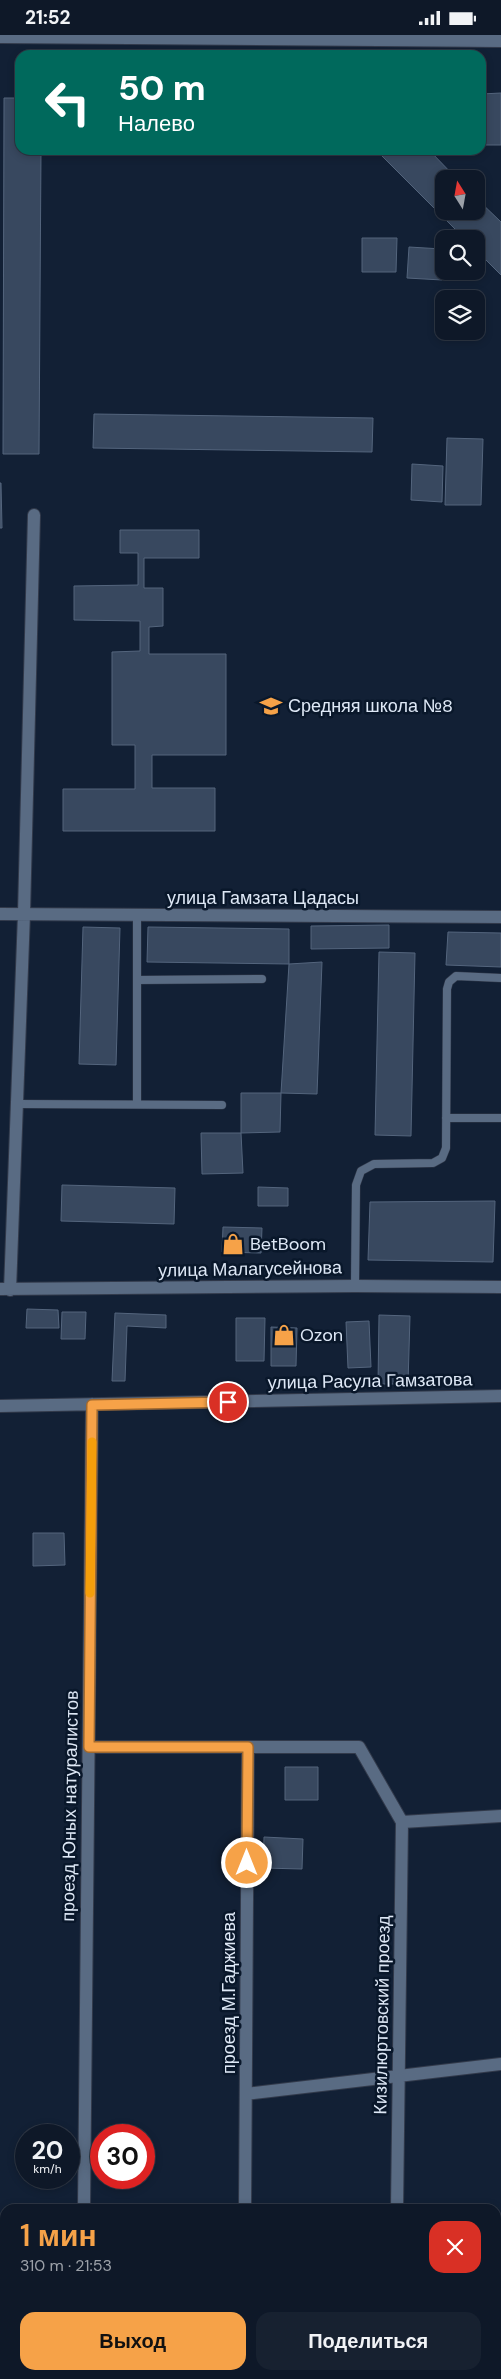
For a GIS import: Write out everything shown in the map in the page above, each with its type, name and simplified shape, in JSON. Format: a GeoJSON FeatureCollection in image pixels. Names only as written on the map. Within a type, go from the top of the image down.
{"type":"FeatureCollection","features":[{"type":"Feature","properties":{"kind":"street"},"geometry":{"type":"LineString","coordinates":[[0,37],[501,41]]}},
{"type":"Feature","properties":{"kind":"street"},"geometry":{"type":"LineString","coordinates":[[5,1289],[18,1104],[34,515]]}},
{"type":"Feature","properties":{"kind":"street","name":"улица Гамзата Цадасы"},"geometry":{"type":"LineString","coordinates":[[0,914],[501,917]]}},
{"type":"Feature","properties":{"kind":"street","name":"улица Малагусейнова"},"geometry":{"type":"LineString","coordinates":[[5,1289],[355,1286],[501,1287]]}},
{"type":"Feature","properties":{"kind":"street","name":"улица Расула Гамзатова"},"geometry":{"type":"LineString","coordinates":[[0,1406],[501,1396]]}},
{"type":"Feature","properties":{"kind":"street","name":"проезд Юных натуралистов"},"geometry":{"type":"LineString","coordinates":[[84,2204],[92,1405]]}},
{"type":"Feature","properties":{"kind":"street"},"geometry":{"type":"LineString","coordinates":[[89,1747],[359,1747],[402,1822],[501,1816]]}},
{"type":"Feature","properties":{"kind":"street","name":"проезд М.Гаджиева"},"geometry":{"type":"LineString","coordinates":[[245,2204],[248,1747]]}},
{"type":"Feature","properties":{"kind":"street","name":"Кизилюртовский проезд"},"geometry":{"type":"LineString","coordinates":[[397,2204],[402,1822]]}},
{"type":"Feature","properties":{"kind":"street"},"geometry":{"type":"LineString","coordinates":[[246,2094],[501,2064]]}},
{"type":"Feature","properties":{"kind":"lane"},"geometry":{"type":"LineString","coordinates":[[137,915],[137,1104]]}},
{"type":"Feature","properties":{"kind":"lane"},"geometry":{"type":"LineString","coordinates":[[355,1286],[356,1185],[361,1171],[374,1164],[433,1163],[442,1158],[446,1148],[447,989],[449,982],[456,977],[501,978]]}},
{"type":"Feature","properties":{"kind":"lane"},"geometry":{"type":"LineString","coordinates":[[138,979],[262,979]]}},
{"type":"Feature","properties":{"kind":"lane"},"geometry":{"type":"LineString","coordinates":[[18,1104],[222,1105]]}},
{"type":"Feature","properties":{"kind":"lane"},"geometry":{"type":"LineString","coordinates":[[446,1118],[501,1119]]}},
{"type":"Feature","properties":{"kind":"building"},"geometry":{"type":"Polygon","coordinates":[[[501,93],[501,145],[486,145],[486,94],[501,93]]]}},
{"type":"Feature","properties":{"kind":"building"},"geometry":{"type":"Polygon","coordinates":[[[4,98],[15,98],[15,155],[41,155],[39,454],[3,454],[4,98]]]}},
{"type":"Feature","properties":{"kind":"building"},"geometry":{"type":"Polygon","coordinates":[[[381,155],[434,155],[448,170],[435,170],[435,209],[381,155]]]}},
{"type":"Feature","properties":{"kind":"building"},"geometry":{"type":"Polygon","coordinates":[[[485,207],[501,222],[501,275],[485,259],[485,230],[456,230],[446,220],[485,220],[485,207]]]}},
{"type":"Feature","properties":{"kind":"building"},"geometry":{"type":"Polygon","coordinates":[[[362,238],[397,238],[396,272],[362,272],[362,238]]]}},
{"type":"Feature","properties":{"kind":"building"},"geometry":{"type":"Polygon","coordinates":[[[409,247],[435,249],[435,280],[407,278],[409,247]]]}},
{"type":"Feature","properties":{"kind":"building"},"geometry":{"type":"Polygon","coordinates":[[[94,414],[373,418],[372,452],[93,448],[94,414]]]}},
{"type":"Feature","properties":{"kind":"building"},"geometry":{"type":"Polygon","coordinates":[[[447,438],[483,439],[481,505],[445,505],[447,438]]]}},
{"type":"Feature","properties":{"kind":"building"},"geometry":{"type":"Polygon","coordinates":[[[412,464],[443,466],[442,502],[411,500],[412,464]]]}},
{"type":"Feature","properties":{"kind":"building"},"geometry":{"type":"Polygon","coordinates":[[[1,483],[2,528],[0,528],[1,483]]]}},
{"type":"Feature","properties":{"kind":"building"},"geometry":{"type":"Polygon","coordinates":[[[120,530],[199,530],[199,558],[144,558],[144,588],[163,588],[163,626],[149,627],[149,654],[226,654],[226,755],[152,755],[152,788],[215,788],[215,831],[63,831],[63,789],[135,789],[135,745],[112,745],[112,652],[140,651],[140,621],[74,620],[74,586],[138,585],[138,553],[120,553],[120,530]]]}},
{"type":"Feature","properties":{"kind":"building"},"geometry":{"type":"Polygon","coordinates":[[[389,925],[389,948],[311,949],[311,926],[389,925]]]}},
{"type":"Feature","properties":{"kind":"building"},"geometry":{"type":"Polygon","coordinates":[[[83,927],[120,928],[116,1065],[79,1064],[83,927]]]}},
{"type":"Feature","properties":{"kind":"building"},"geometry":{"type":"Polygon","coordinates":[[[148,927],[289,929],[289,964],[147,962],[148,927]]]}},
{"type":"Feature","properties":{"kind":"building"},"geometry":{"type":"Polygon","coordinates":[[[448,932],[501,933],[501,967],[446,965],[448,932]]]}},
{"type":"Feature","properties":{"kind":"building"},"geometry":{"type":"Polygon","coordinates":[[[379,952],[415,953],[411,1136],[375,1135],[379,952]]]}},
{"type":"Feature","properties":{"kind":"building"},"geometry":{"type":"Polygon","coordinates":[[[322,962],[317,1094],[281,1093],[289,964],[322,962]]]}},
{"type":"Feature","properties":{"kind":"building"},"geometry":{"type":"Polygon","coordinates":[[[241,1093],[281,1093],[280,1132],[241,1133],[241,1093]]]}},
{"type":"Feature","properties":{"kind":"building"},"geometry":{"type":"Polygon","coordinates":[[[201,1133],[241,1133],[243,1173],[202,1174],[201,1133]]]}},
{"type":"Feature","properties":{"kind":"building"},"geometry":{"type":"Polygon","coordinates":[[[62,1185],[175,1188],[174,1224],[61,1221],[62,1185]]]}},
{"type":"Feature","properties":{"kind":"building"},"geometry":{"type":"Polygon","coordinates":[[[258,1187],[288,1188],[288,1206],[258,1206],[258,1187]]]}},
{"type":"Feature","properties":{"kind":"building"},"geometry":{"type":"Polygon","coordinates":[[[495,1201],[493,1262],[368,1260],[370,1202],[495,1201]]]}},
{"type":"Feature","properties":{"kind":"building"},"geometry":{"type":"Polygon","coordinates":[[[223,1227],[262,1228],[261,1253],[222,1252],[223,1227]]]}},
{"type":"Feature","properties":{"kind":"building"},"geometry":{"type":"Polygon","coordinates":[[[27,1309],[58,1310],[59,1328],[26,1328],[27,1309]]]}},
{"type":"Feature","properties":{"kind":"building"},"geometry":{"type":"Polygon","coordinates":[[[62,1312],[86,1312],[85,1339],[61,1339],[62,1312]]]}},
{"type":"Feature","properties":{"kind":"building"},"geometry":{"type":"Polygon","coordinates":[[[115,1313],[166,1315],[166,1328],[127,1326],[125,1381],[112,1381],[115,1313]]]}},
{"type":"Feature","properties":{"kind":"building"},"geometry":{"type":"Polygon","coordinates":[[[379,1315],[410,1316],[408,1384],[378,1384],[379,1315]]]}},
{"type":"Feature","properties":{"kind":"building"},"geometry":{"type":"Polygon","coordinates":[[[236,1318],[265,1318],[264,1361],[236,1361],[236,1318]]]}},
{"type":"Feature","properties":{"kind":"building"},"geometry":{"type":"Polygon","coordinates":[[[369,1321],[371,1367],[348,1368],[346,1322],[369,1321]]]}},
{"type":"Feature","properties":{"kind":"building"},"geometry":{"type":"Polygon","coordinates":[[[271,1327],[297,1328],[296,1366],[271,1366],[271,1327]]]}},
{"type":"Feature","properties":{"kind":"building"},"geometry":{"type":"Polygon","coordinates":[[[33,1533],[64,1533],[65,1565],[33,1566],[33,1533]]]}},
{"type":"Feature","properties":{"kind":"building"},"geometry":{"type":"Polygon","coordinates":[[[285,1767],[318,1767],[318,1800],[285,1800],[285,1767]]]}},
{"type":"Feature","properties":{"kind":"building"},"geometry":{"type":"Polygon","coordinates":[[[264,1837],[303,1839],[302,1869],[263,1868],[264,1837]]]}},
{"type":"Feature","properties":{"kind":"slow traffic"},"geometry":{"type":"LineString","coordinates":[[90,1593],[92,1442]]}},
{"type":"Feature","properties":{"kind":"place","name":"Средняя школа №8"},"geometry":{"type":"Point","coordinates":[271,706]}},
{"type":"Feature","properties":{"kind":"place","name":"BetBoom"},"geometry":{"type":"Point","coordinates":[233,1244]}},
{"type":"Feature","properties":{"kind":"place","name":"Ozon"},"geometry":{"type":"Point","coordinates":[284,1335]}},
{"type":"Feature","properties":{"kind":"route"},"geometry":{"type":"LineString","coordinates":[[228,1402],[92,1405],[89,1747],[248,1747],[247,1863]]}}]}
